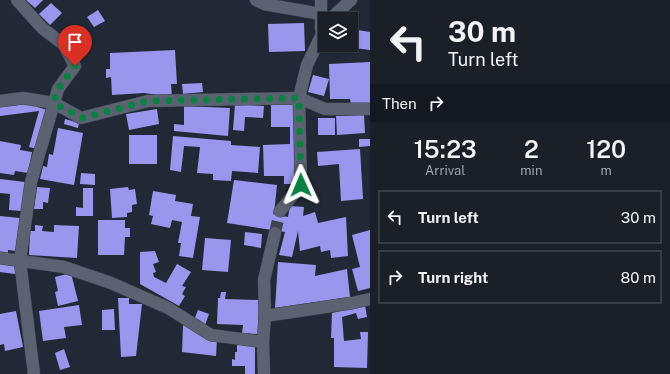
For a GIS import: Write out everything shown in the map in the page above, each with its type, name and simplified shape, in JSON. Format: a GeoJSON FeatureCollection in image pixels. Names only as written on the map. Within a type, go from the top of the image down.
{"type":"FeatureCollection","features":[{"type":"Feature","properties":{"kind":"street"},"geometry":{"type":"LineString","coordinates":[[17,0],[42,28],[63,44],[75,66],[58,89],[31,182],[20,261],[34,374]]}},
{"type":"Feature","properties":{"kind":"street"},"geometry":{"type":"LineString","coordinates":[[256,0],[264,4],[318,19]]}},
{"type":"Feature","properties":{"kind":"street"},"geometry":{"type":"LineString","coordinates":[[321,0],[323,12]]}},
{"type":"Feature","properties":{"kind":"street"},"geometry":{"type":"LineString","coordinates":[[336,12],[351,0]]}},
{"type":"Feature","properties":{"kind":"street"},"geometry":{"type":"LineString","coordinates":[[280,211],[301,185],[299,98],[307,64],[318,42]]}},
{"type":"Feature","properties":{"kind":"street"},"geometry":{"type":"LineString","coordinates":[[0,101],[23,98],[54,103],[82,118],[148,101],[299,98],[325,109],[370,109]]}},
{"type":"Feature","properties":{"kind":"street"},"geometry":{"type":"LineString","coordinates":[[264,374],[264,280],[275,233]]}},
{"type":"Feature","properties":{"kind":"street"},"geometry":{"type":"LineString","coordinates":[[0,258],[64,267],[111,283],[168,308],[212,335],[263,342]]}},
{"type":"Feature","properties":{"kind":"street"},"geometry":{"type":"LineString","coordinates":[[265,316],[370,299]]}},
{"type":"Feature","properties":{"kind":"building"},"geometry":{"type":"Polygon","coordinates":[[[26,0],[43,0],[35,8],[26,0]]]}},
{"type":"Feature","properties":{"kind":"building"},"geometry":{"type":"Polygon","coordinates":[[[51,3],[62,13],[50,25],[39,14],[51,3]]]}},
{"type":"Feature","properties":{"kind":"building"},"geometry":{"type":"Polygon","coordinates":[[[98,10],[105,21],[94,27],[87,17],[98,10]]]}},
{"type":"Feature","properties":{"kind":"building"},"geometry":{"type":"Polygon","coordinates":[[[304,23],[305,51],[269,52],[268,24],[304,23]]]}},
{"type":"Feature","properties":{"kind":"building"},"geometry":{"type":"Polygon","coordinates":[[[358,30],[370,32],[370,50],[358,48],[358,30]]]}},
{"type":"Feature","properties":{"kind":"building"},"geometry":{"type":"Polygon","coordinates":[[[175,50],[177,84],[171,84],[172,97],[144,93],[112,95],[111,77],[106,78],[106,69],[110,69],[110,53],[175,50]]]}},
{"type":"Feature","properties":{"kind":"building"},"geometry":{"type":"Polygon","coordinates":[[[370,62],[370,104],[351,104],[350,99],[330,99],[329,64],[370,62]]]}},
{"type":"Feature","properties":{"kind":"building"},"geometry":{"type":"Polygon","coordinates":[[[313,75],[329,79],[324,96],[308,92],[313,75]]]}},
{"type":"Feature","properties":{"kind":"building"},"geometry":{"type":"Polygon","coordinates":[[[202,83],[203,92],[183,94],[182,84],[202,83]]]}},
{"type":"Feature","properties":{"kind":"building"},"geometry":{"type":"Polygon","coordinates":[[[28,104],[47,110],[37,149],[29,147],[39,111],[0,116],[0,107],[28,104]]]}},
{"type":"Feature","properties":{"kind":"building"},"geometry":{"type":"Polygon","coordinates":[[[235,104],[264,106],[263,118],[245,117],[244,131],[233,130],[235,104]]]}},
{"type":"Feature","properties":{"kind":"building"},"geometry":{"type":"Polygon","coordinates":[[[296,104],[297,177],[294,177],[294,184],[284,184],[284,176],[264,176],[263,145],[290,144],[290,127],[271,127],[271,105],[296,104]]]}},
{"type":"Feature","properties":{"kind":"building"},"geometry":{"type":"Polygon","coordinates":[[[184,106],[230,108],[228,136],[174,131],[174,124],[184,125],[184,106]]]}},
{"type":"Feature","properties":{"kind":"building"},"geometry":{"type":"Polygon","coordinates":[[[157,109],[159,124],[129,130],[126,114],[157,109]]]}},
{"type":"Feature","properties":{"kind":"building"},"geometry":{"type":"Polygon","coordinates":[[[364,115],[365,133],[337,135],[336,116],[364,115]]]}},
{"type":"Feature","properties":{"kind":"building"},"geometry":{"type":"Polygon","coordinates":[[[318,118],[335,118],[335,135],[318,135],[318,118]]]}},
{"type":"Feature","properties":{"kind":"building"},"geometry":{"type":"Polygon","coordinates":[[[65,119],[79,123],[78,128],[64,124],[65,119]]]}},
{"type":"Feature","properties":{"kind":"building"},"geometry":{"type":"Polygon","coordinates":[[[58,128],[83,133],[74,185],[40,179],[43,166],[47,167],[49,154],[53,155],[58,128]]]}},
{"type":"Feature","properties":{"kind":"building"},"geometry":{"type":"Polygon","coordinates":[[[129,135],[157,135],[157,164],[129,164],[129,135]]]}},
{"type":"Feature","properties":{"kind":"building"},"geometry":{"type":"Polygon","coordinates":[[[173,136],[231,141],[231,145],[260,147],[258,173],[232,171],[231,181],[213,180],[213,174],[197,173],[200,147],[184,146],[181,172],[170,170],[173,136]]]}},
{"type":"Feature","properties":{"kind":"building"},"geometry":{"type":"Polygon","coordinates":[[[359,139],[370,139],[370,146],[359,147],[359,139]]]}},
{"type":"Feature","properties":{"kind":"building"},"geometry":{"type":"Polygon","coordinates":[[[0,141],[21,145],[20,150],[32,152],[28,173],[15,171],[14,175],[0,173],[0,141]]]}},
{"type":"Feature","properties":{"kind":"building"},"geometry":{"type":"Polygon","coordinates":[[[360,149],[363,199],[341,201],[339,164],[318,166],[317,152],[360,149]]]}},
{"type":"Feature","properties":{"kind":"building"},"geometry":{"type":"Polygon","coordinates":[[[81,173],[95,174],[95,185],[80,184],[81,173]]]}},
{"type":"Feature","properties":{"kind":"building"},"geometry":{"type":"Polygon","coordinates":[[[0,179],[25,182],[22,211],[9,210],[10,194],[0,193],[0,179]]]}},
{"type":"Feature","properties":{"kind":"building"},"geometry":{"type":"Polygon","coordinates":[[[234,180],[277,185],[274,214],[288,217],[290,206],[304,207],[303,216],[315,212],[318,223],[346,217],[348,256],[331,258],[330,250],[321,252],[320,246],[300,251],[298,231],[292,257],[279,255],[285,232],[227,223],[234,180]]]}},
{"type":"Feature","properties":{"kind":"building"},"geometry":{"type":"Polygon","coordinates":[[[37,187],[50,188],[48,203],[43,202],[43,209],[34,209],[37,187]]]}},
{"type":"Feature","properties":{"kind":"building"},"geometry":{"type":"Polygon","coordinates":[[[128,187],[129,190],[135,189],[137,204],[132,205],[132,212],[127,213],[127,217],[112,218],[110,189],[128,187]]]}},
{"type":"Feature","properties":{"kind":"building"},"geometry":{"type":"Polygon","coordinates":[[[83,188],[93,188],[93,216],[76,216],[76,207],[83,208],[83,188]]]}},
{"type":"Feature","properties":{"kind":"building"},"geometry":{"type":"Polygon","coordinates":[[[153,191],[176,195],[175,201],[193,204],[191,216],[200,217],[193,258],[179,256],[181,243],[178,243],[182,222],[172,220],[170,228],[151,224],[153,216],[149,215],[153,191]]]}},
{"type":"Feature","properties":{"kind":"building"},"geometry":{"type":"Polygon","coordinates":[[[0,216],[20,218],[16,251],[8,250],[8,254],[0,253],[0,216]]]}},
{"type":"Feature","properties":{"kind":"building"},"geometry":{"type":"Polygon","coordinates":[[[98,220],[125,220],[125,228],[130,228],[130,237],[125,237],[124,255],[98,255],[98,220]]]}},
{"type":"Feature","properties":{"kind":"building"},"geometry":{"type":"Polygon","coordinates":[[[35,225],[43,226],[42,231],[54,232],[54,225],[79,226],[77,258],[29,255],[30,231],[35,231],[35,225]]]}},
{"type":"Feature","properties":{"kind":"building"},"geometry":{"type":"Polygon","coordinates":[[[370,230],[370,288],[358,291],[352,269],[360,267],[352,235],[370,230]]]}},
{"type":"Feature","properties":{"kind":"building"},"geometry":{"type":"Polygon","coordinates":[[[245,232],[262,234],[261,248],[244,245],[245,232]]]}},
{"type":"Feature","properties":{"kind":"building"},"geometry":{"type":"Polygon","coordinates":[[[205,238],[231,240],[228,272],[202,270],[205,238]]]}},
{"type":"Feature","properties":{"kind":"building"},"geometry":{"type":"Polygon","coordinates":[[[155,251],[159,262],[153,264],[156,272],[153,273],[154,277],[166,283],[177,264],[191,272],[182,286],[186,287],[182,294],[185,296],[179,306],[140,284],[140,252],[155,251]]]}},
{"type":"Feature","properties":{"kind":"building"},"geometry":{"type":"Polygon","coordinates":[[[278,262],[316,265],[315,276],[347,269],[350,297],[275,308],[278,262]]]}},
{"type":"Feature","properties":{"kind":"building"},"geometry":{"type":"Polygon","coordinates":[[[0,263],[16,265],[15,274],[0,272],[0,263]]]}},
{"type":"Feature","properties":{"kind":"building"},"geometry":{"type":"Polygon","coordinates":[[[71,273],[78,301],[58,306],[55,292],[58,291],[55,277],[71,273]]]}},
{"type":"Feature","properties":{"kind":"building"},"geometry":{"type":"Polygon","coordinates":[[[221,292],[226,292],[225,299],[259,300],[258,334],[242,333],[243,325],[217,324],[218,298],[220,298],[221,292]]]}},
{"type":"Feature","properties":{"kind":"building"},"geometry":{"type":"Polygon","coordinates":[[[118,298],[129,298],[129,304],[142,304],[136,356],[121,357],[118,298]]]}},
{"type":"Feature","properties":{"kind":"building"},"geometry":{"type":"Polygon","coordinates":[[[79,305],[82,325],[64,327],[66,338],[43,341],[39,311],[79,305]]]}},
{"type":"Feature","properties":{"kind":"building"},"geometry":{"type":"Polygon","coordinates":[[[365,305],[367,317],[358,319],[356,313],[342,317],[344,341],[361,339],[360,332],[368,332],[367,368],[334,367],[334,338],[331,338],[332,313],[365,305]]]}},
{"type":"Feature","properties":{"kind":"building"},"geometry":{"type":"Polygon","coordinates":[[[114,309],[115,330],[102,330],[102,310],[114,309]]]}},
{"type":"Feature","properties":{"kind":"building"},"geometry":{"type":"Polygon","coordinates":[[[198,310],[209,314],[205,325],[194,320],[198,310]]]}},
{"type":"Feature","properties":{"kind":"building"},"geometry":{"type":"Polygon","coordinates":[[[16,311],[23,347],[5,351],[4,344],[0,345],[0,314],[16,311]]]}},
{"type":"Feature","properties":{"kind":"building"},"geometry":{"type":"Polygon","coordinates":[[[183,325],[217,339],[216,356],[182,352],[183,325]]]}},
{"type":"Feature","properties":{"kind":"building"},"geometry":{"type":"Polygon","coordinates":[[[237,345],[255,345],[255,374],[245,374],[245,366],[232,366],[232,359],[235,360],[235,352],[237,352],[237,345]]]}},
{"type":"Feature","properties":{"kind":"building"},"geometry":{"type":"Polygon","coordinates":[[[64,349],[70,367],[60,370],[55,353],[64,349]]]}},
{"type":"Feature","properties":{"kind":"tunnel"},"geometry":{"type":"LineString","coordinates":[[275,233],[280,211]]}},
{"type":"Feature","properties":{"kind":"route"},"geometry":{"type":"LineString","coordinates":[[75,66],[58,89],[54,103],[82,118],[148,101],[299,98],[301,185]]}}]}
